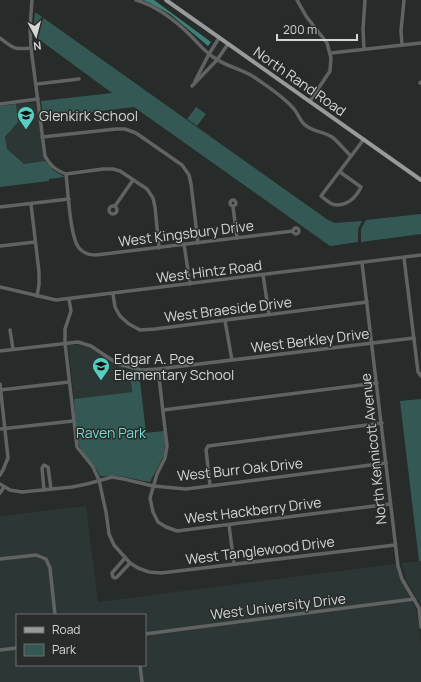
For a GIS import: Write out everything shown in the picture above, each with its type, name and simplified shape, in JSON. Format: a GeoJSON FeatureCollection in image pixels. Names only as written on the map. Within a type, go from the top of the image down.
{"type":"FeatureCollection","features":[{"type":"Feature","properties":{"kind":"main road","name":"North Rand Road"},"geometry":{"type":"LineString","coordinates":[[166,0],[421,180]]}},
{"type":"Feature","properties":{"kind":"street"},"geometry":{"type":"LineString","coordinates":[[32,0],[30,27],[31,48],[42,137],[45,156],[49,164],[56,170],[66,174],[113,169],[120,171],[147,189],[153,198],[159,248]]}},
{"type":"Feature","properties":{"kind":"street"},"geometry":{"type":"LineString","coordinates":[[136,0],[152,6],[168,16],[184,29],[216,60],[253,77],[278,94],[296,111],[304,124],[333,138],[351,156]]}},
{"type":"Feature","properties":{"kind":"street"},"geometry":{"type":"LineString","coordinates":[[297,0],[306,16],[327,43],[331,53],[332,64],[330,71],[310,102]]}},
{"type":"Feature","properties":{"kind":"street"},"geometry":{"type":"LineString","coordinates":[[364,49],[363,29],[365,0]]}},
{"type":"Feature","properties":{"kind":"street"},"geometry":{"type":"LineString","coordinates":[[402,45],[401,31],[404,0]]}},
{"type":"Feature","properties":{"kind":"street"},"geometry":{"type":"LineString","coordinates":[[0,38],[13,48],[31,48]]}},
{"type":"Feature","properties":{"kind":"street"},"geometry":{"type":"LineString","coordinates":[[219,38],[192,86],[216,60],[228,44]]}},
{"type":"Feature","properties":{"kind":"street"},"geometry":{"type":"LineString","coordinates":[[331,53],[421,43]]}},
{"type":"Feature","properties":{"kind":"street"},"geometry":{"type":"LineString","coordinates":[[36,84],[79,80]]}},
{"type":"Feature","properties":{"kind":"street"},"geometry":{"type":"LineString","coordinates":[[0,103],[38,99]]}},
{"type":"Feature","properties":{"kind":"street"},"geometry":{"type":"LineString","coordinates":[[42,137],[116,128],[125,129],[136,134],[182,166],[189,175],[198,243]]}},
{"type":"Feature","properties":{"kind":"street"},"geometry":{"type":"LineString","coordinates":[[340,172],[361,187],[353,199],[343,204],[332,204],[321,196],[364,139]]}},
{"type":"Feature","properties":{"kind":"street"},"geometry":{"type":"LineString","coordinates":[[0,207],[69,199],[66,174]]}},
{"type":"Feature","properties":{"kind":"street"},"geometry":{"type":"LineString","coordinates":[[115,206],[134,180]]}},
{"type":"Feature","properties":{"kind":"street","name":"West Kingsbury Drive"},"geometry":{"type":"LineString","coordinates":[[69,199],[74,238],[78,247],[82,251],[89,254],[96,255],[159,248],[293,231]]}},
{"type":"Feature","properties":{"kind":"street"},"geometry":{"type":"LineString","coordinates":[[31,204],[39,272],[37,296]]}},
{"type":"Feature","properties":{"kind":"street"},"geometry":{"type":"LineString","coordinates":[[233,207],[237,238]]}},
{"type":"Feature","properties":{"kind":"street"},"geometry":{"type":"LineString","coordinates":[[0,246],[35,242]]}},
{"type":"Feature","properties":{"kind":"street"},"geometry":{"type":"LineString","coordinates":[[184,244],[190,284]]}},
{"type":"Feature","properties":{"kind":"street","name":"West Hintz Road"},"geometry":{"type":"LineString","coordinates":[[0,287],[50,300],[69,299],[421,255]]}},
{"type":"Feature","properties":{"kind":"street"},"geometry":{"type":"LineString","coordinates":[[404,258],[418,372],[420,376]]}},
{"type":"Feature","properties":{"kind":"street","name":"North Kennicott Avenue"},"geometry":{"type":"LineString","coordinates":[[362,263],[398,566],[402,579],[418,608],[421,627]]}},
{"type":"Feature","properties":{"kind":"street"},"geometry":{"type":"LineString","coordinates":[[263,275],[269,314]]}},
{"type":"Feature","properties":{"kind":"street","name":"West Braeside Drive"},"geometry":{"type":"LineString","coordinates":[[113,294],[114,307],[120,316],[128,324],[140,330],[225,321],[366,302]]}},
{"type":"Feature","properties":{"kind":"street","name":"West Tanglewood Drive"},"geometry":{"type":"LineString","coordinates":[[69,299],[71,311],[65,329],[65,343],[76,447],[93,467],[99,480],[109,534],[114,545],[130,563],[149,572],[161,573],[395,545]]}},
{"type":"Feature","properties":{"kind":"street"},"geometry":{"type":"LineString","coordinates":[[225,321],[232,360]]}},
{"type":"Feature","properties":{"kind":"street"},"geometry":{"type":"LineString","coordinates":[[10,330],[13,349]]}},
{"type":"Feature","properties":{"kind":"street","name":"West Berkley Drive"},"geometry":{"type":"LineString","coordinates":[[0,351],[78,342],[91,346],[118,364],[141,370],[158,370],[414,338]]}},
{"type":"Feature","properties":{"kind":"street","name":"West Hackberry Drive"},"geometry":{"type":"LineString","coordinates":[[158,370],[167,446],[165,458],[156,474],[150,498],[153,512],[158,522],[166,527],[177,531],[390,504]]}},
{"type":"Feature","properties":{"kind":"street"},"geometry":{"type":"LineString","coordinates":[[0,390],[69,382]]}},
{"type":"Feature","properties":{"kind":"street"},"geometry":{"type":"LineString","coordinates":[[163,410],[377,383]]}},
{"type":"Feature","properties":{"kind":"street"},"geometry":{"type":"LineString","coordinates":[[0,384],[8,458],[0,475]]}},
{"type":"Feature","properties":{"kind":"street"},"geometry":{"type":"LineString","coordinates":[[0,430],[73,421]]}},
{"type":"Feature","properties":{"kind":"street"},"geometry":{"type":"LineString","coordinates":[[210,485],[206,450],[208,446],[382,423]]}},
{"type":"Feature","properties":{"kind":"street","name":"West Burr Oak Drive"},"geometry":{"type":"LineString","coordinates":[[0,484],[14,491],[22,492],[87,484],[112,477],[124,478],[153,486],[186,489],[386,463]]}},
{"type":"Feature","properties":{"kind":"street"},"geometry":{"type":"LineString","coordinates":[[44,490],[42,468],[44,465],[48,467],[51,489]]}},
{"type":"Feature","properties":{"kind":"street"},"geometry":{"type":"LineString","coordinates":[[0,493],[4,487]]}},
{"type":"Feature","properties":{"kind":"street"},"geometry":{"type":"LineString","coordinates":[[229,525],[234,564]]}},
{"type":"Feature","properties":{"kind":"street"},"geometry":{"type":"LineString","coordinates":[[0,559],[36,555],[45,558],[50,568],[55,614]]}},
{"type":"Feature","properties":{"kind":"street"},"geometry":{"type":"LineString","coordinates":[[125,558],[112,573],[113,577],[117,577],[130,563]]}},
{"type":"Feature","properties":{"kind":"street","name":"West University Drive"},"geometry":{"type":"LineString","coordinates":[[146,634],[414,600]]}},
{"type":"Feature","properties":{"kind":"street"},"geometry":{"type":"LineString","coordinates":[[0,650],[16,648]]}},
{"type":"Feature","properties":{"kind":"street"},"geometry":{"type":"LineString","coordinates":[[140,666],[142,682]]}},
{"type":"Feature","properties":{"kind":"shaded area"},"geometry":{"type":"Polygon","coordinates":[[[143,0],[154,0],[211,42],[208,46],[170,14],[143,0]]]}},
{"type":"Feature","properties":{"kind":"shaded area","name":"Glenkirk School"},"geometry":{"type":"Polygon","coordinates":[[[16,104],[36,104],[45,161],[24,164],[7,149],[5,138],[18,122],[16,104]]]}},
{"type":"Feature","properties":{"kind":"shaded area","name":"Edgar A. Poe Elementary School"},"geometry":{"type":"Polygon","coordinates":[[[68,345],[79,345],[93,349],[116,364],[130,370],[132,392],[74,399],[68,345]]]}},
{"type":"Feature","properties":{"kind":"shaded area"},"geometry":{"type":"Polygon","coordinates":[[[86,506],[98,602],[396,564],[398,574],[416,609],[421,645],[421,682],[0,682],[0,516],[86,506]]]}},
{"type":"Feature","properties":{"kind":"shaded area"},"geometry":{"type":"Polygon","coordinates":[[[421,561],[421,606],[406,580],[402,563],[421,561]]]}},
{"type":"Feature","properties":{"kind":"green space"},"geometry":{"type":"Polygon","coordinates":[[[35,12],[328,220],[335,223],[362,221],[358,229],[358,242],[330,246],[134,107],[43,118],[41,101],[112,93],[33,35],[35,12]]]}},
{"type":"Feature","properties":{"kind":"green space"},"geometry":{"type":"Polygon","coordinates":[[[16,104],[18,122],[5,137],[7,149],[24,164],[45,161],[53,170],[65,177],[49,179],[49,181],[0,187],[0,106],[16,104]]]}},
{"type":"Feature","properties":{"kind":"green space"},"geometry":{"type":"Polygon","coordinates":[[[196,107],[206,114],[197,126],[187,119],[196,107]]]}},
{"type":"Feature","properties":{"kind":"green space"},"geometry":{"type":"Polygon","coordinates":[[[421,214],[421,234],[361,242],[361,229],[366,220],[421,214]]]}},
{"type":"Feature","properties":{"kind":"green space","name":"Raven Park"},"geometry":{"type":"Polygon","coordinates":[[[130,370],[139,372],[146,433],[164,431],[164,455],[150,482],[119,476],[100,476],[82,451],[77,437],[74,399],[132,392],[130,370]]]}},
{"type":"Feature","properties":{"kind":"green space"},"geometry":{"type":"Polygon","coordinates":[[[421,399],[421,561],[419,561],[400,401],[421,399]]]}},
{"type":"Feature","properties":{"kind":"place","name":"Glenkirk School"},"geometry":{"type":"Point","coordinates":[26,130]}},
{"type":"Feature","properties":{"kind":"place","name":"Edgar A. Poe Elementary School"},"geometry":{"type":"Point","coordinates":[101,381]}}]}
